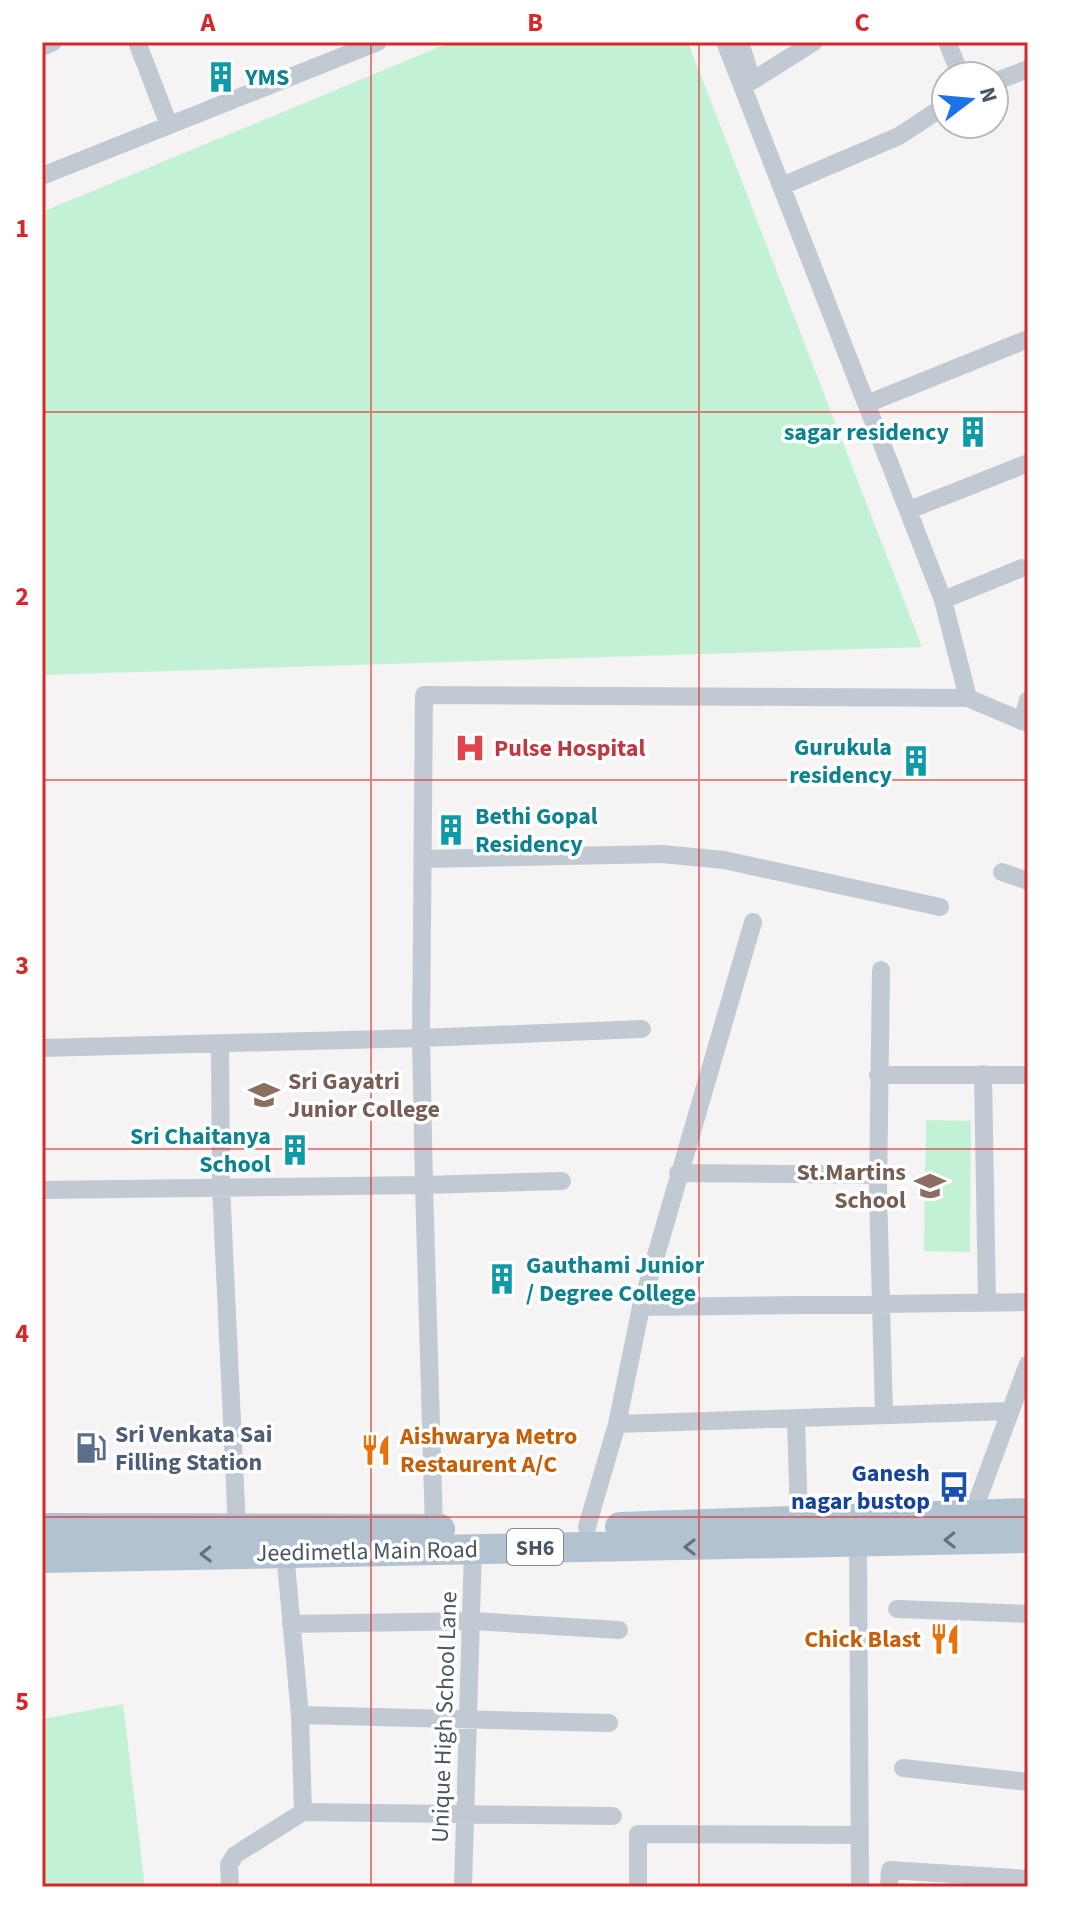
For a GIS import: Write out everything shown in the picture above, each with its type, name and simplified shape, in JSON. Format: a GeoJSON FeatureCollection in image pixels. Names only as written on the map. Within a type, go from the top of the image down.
{"type":"FeatureCollection","features":[{"type":"Feature","properties":{"kind":"main road","name":"Jeedimetla Main Road"},"geometry":{"type":"LineString","coordinates":[[42,1558],[473,1548],[745,1535],[799,1521],[1028,1513]]}},
{"type":"Feature","properties":{"kind":"main road","name":"Jeedimetla Main Road"},"geometry":{"type":"LineString","coordinates":[[42,1528],[587,1527],[858,1542],[1028,1538]]}},
{"type":"Feature","properties":{"kind":"street"},"geometry":{"type":"LineString","coordinates":[[42,47],[53,42]]}},
{"type":"Feature","properties":{"kind":"street"},"geometry":{"type":"LineString","coordinates":[[137,42],[169,125]]}},
{"type":"Feature","properties":{"kind":"street"},"geometry":{"type":"LineString","coordinates":[[42,176],[378,42]]}},
{"type":"Feature","properties":{"kind":"street"},"geometry":{"type":"LineString","coordinates":[[725,42],[869,403],[943,600],[968,698]]}},
{"type":"Feature","properties":{"kind":"street"},"geometry":{"type":"LineString","coordinates":[[740,42],[752,81],[814,42]]}},
{"type":"Feature","properties":{"kind":"street"},"geometry":{"type":"LineString","coordinates":[[782,186],[899,136],[930,116]]}},
{"type":"Feature","properties":{"kind":"street"},"geometry":{"type":"LineString","coordinates":[[869,403],[1028,339]]}},
{"type":"Feature","properties":{"kind":"street"},"geometry":{"type":"LineString","coordinates":[[909,510],[1028,463]]}},
{"type":"Feature","properties":{"kind":"street"},"geometry":{"type":"LineString","coordinates":[[943,600],[1022,568]]}},
{"type":"Feature","properties":{"kind":"street"},"geometry":{"type":"LineString","coordinates":[[434,1529],[421,1038],[424,695],[968,698],[1025,722],[1028,700]]}},
{"type":"Feature","properties":{"kind":"street"},"geometry":{"type":"LineString","coordinates":[[423,859],[678,856],[724,860],[940,907]]}},
{"type":"Feature","properties":{"kind":"street"},"geometry":{"type":"LineString","coordinates":[[1002,872],[1028,881]]}},
{"type":"Feature","properties":{"kind":"street"},"geometry":{"type":"LineString","coordinates":[[587,1527],[617,1424],[641,1307],[753,922]]}},
{"type":"Feature","properties":{"kind":"street"},"geometry":{"type":"LineString","coordinates":[[881,970],[878,1175],[884,1415]]}},
{"type":"Feature","properties":{"kind":"street"},"geometry":{"type":"LineString","coordinates":[[42,1048],[220,1046],[642,1029]]}},
{"type":"Feature","properties":{"kind":"street"},"geometry":{"type":"LineString","coordinates":[[220,1046],[221,1186],[237,1529]]}},
{"type":"Feature","properties":{"kind":"street"},"geometry":{"type":"LineString","coordinates":[[983,1074],[987,1302]]}},
{"type":"Feature","properties":{"kind":"street"},"geometry":{"type":"LineString","coordinates":[[878,1075],[1028,1075]]}},
{"type":"Feature","properties":{"kind":"street"},"geometry":{"type":"LineString","coordinates":[[678,1173],[878,1175]]}},
{"type":"Feature","properties":{"kind":"street"},"geometry":{"type":"LineString","coordinates":[[42,1190],[562,1181]]}},
{"type":"Feature","properties":{"kind":"street"},"geometry":{"type":"LineString","coordinates":[[641,1307],[1028,1302]]}},
{"type":"Feature","properties":{"kind":"street"},"geometry":{"type":"LineString","coordinates":[[972,1515],[1028,1364]]}},
{"type":"Feature","properties":{"kind":"street"},"geometry":{"type":"LineString","coordinates":[[617,1424],[1009,1411]]}},
{"type":"Feature","properties":{"kind":"street"},"geometry":{"type":"LineString","coordinates":[[796,1420],[799,1521]]}},
{"type":"Feature","properties":{"kind":"street"},"geometry":{"type":"LineString","coordinates":[[858,1542],[860,1887]]}},
{"type":"Feature","properties":{"kind":"street","name":"Unique High School Lane"},"geometry":{"type":"LineString","coordinates":[[463,1887],[462,1815],[469,1719],[473,1548]]}},
{"type":"Feature","properties":{"kind":"street"},"geometry":{"type":"LineString","coordinates":[[285,1553],[300,1715],[303,1812]]}},
{"type":"Feature","properties":{"kind":"street"},"geometry":{"type":"LineString","coordinates":[[897,1609],[1028,1614]]}},
{"type":"Feature","properties":{"kind":"street"},"geometry":{"type":"LineString","coordinates":[[291,1624],[473,1621],[619,1630]]}},
{"type":"Feature","properties":{"kind":"street"},"geometry":{"type":"LineString","coordinates":[[300,1715],[609,1723]]}},
{"type":"Feature","properties":{"kind":"street"},"geometry":{"type":"LineString","coordinates":[[903,1768],[1028,1782]]}},
{"type":"Feature","properties":{"kind":"street"},"geometry":{"type":"LineString","coordinates":[[230,1887],[229,1865],[235,1855],[303,1812],[613,1816]]}},
{"type":"Feature","properties":{"kind":"street"},"geometry":{"type":"LineString","coordinates":[[638,1887],[638,1834],[860,1835]]}},
{"type":"Feature","properties":{"kind":"street"},"geometry":{"type":"LineString","coordinates":[[889,1887],[890,1870],[1028,1879]]}},
{"type":"Feature","properties":{"kind":"green space"},"geometry":{"type":"Polygon","coordinates":[[[451,42],[688,42],[922,647],[42,675],[42,212],[451,42]]]}},
{"type":"Feature","properties":{"kind":"green space"},"geometry":{"type":"Polygon","coordinates":[[[926,1120],[971,1121],[970,1252],[924,1251],[926,1120]]]}},
{"type":"Feature","properties":{"kind":"green space"},"geometry":{"type":"Polygon","coordinates":[[[123,1704],[145,1887],[42,1887],[42,1719],[123,1704]]]}},
{"type":"Feature","properties":{"kind":"place","name":"YMS"},"geometry":{"type":"Point","coordinates":[221,77]}},
{"type":"Feature","properties":{"kind":"place","name":"sagar residency"},"geometry":{"type":"Point","coordinates":[973,432]}},
{"type":"Feature","properties":{"kind":"place","name":"Pulse Hospital"},"geometry":{"type":"Point","coordinates":[470,748]}},
{"type":"Feature","properties":{"kind":"place","name":"Gurukula residency"},"geometry":{"type":"Point","coordinates":[916,761]}},
{"type":"Feature","properties":{"kind":"place","name":"Bethi Gopal Residency"},"geometry":{"type":"Point","coordinates":[451,830]}},
{"type":"Feature","properties":{"kind":"place","name":"Sri Gayatri Junior College"},"geometry":{"type":"Point","coordinates":[264,1095]}},
{"type":"Feature","properties":{"kind":"place","name":"Sri Chaitanya School"},"geometry":{"type":"Point","coordinates":[295,1150]}},
{"type":"Feature","properties":{"kind":"place","name":"St.Martins School"},"geometry":{"type":"Point","coordinates":[930,1186]}},
{"type":"Feature","properties":{"kind":"place","name":"Gauthami Junior / Degree College"},"geometry":{"type":"Point","coordinates":[502,1279]}},
{"type":"Feature","properties":{"kind":"place","name":"Sri Venkata Sai Filling Station"},"geometry":{"type":"Point","coordinates":[91,1448]}},
{"type":"Feature","properties":{"kind":"place","name":"Aishwarya Metro Restaurent A/C"},"geometry":{"type":"Point","coordinates":[376,1450]}},
{"type":"Feature","properties":{"kind":"place","name":"Ganesh nagar bustop"},"geometry":{"type":"Point","coordinates":[954,1487]}},
{"type":"Feature","properties":{"kind":"place","name":"Chick Blast"},"geometry":{"type":"Point","coordinates":[945,1639]}}]}
